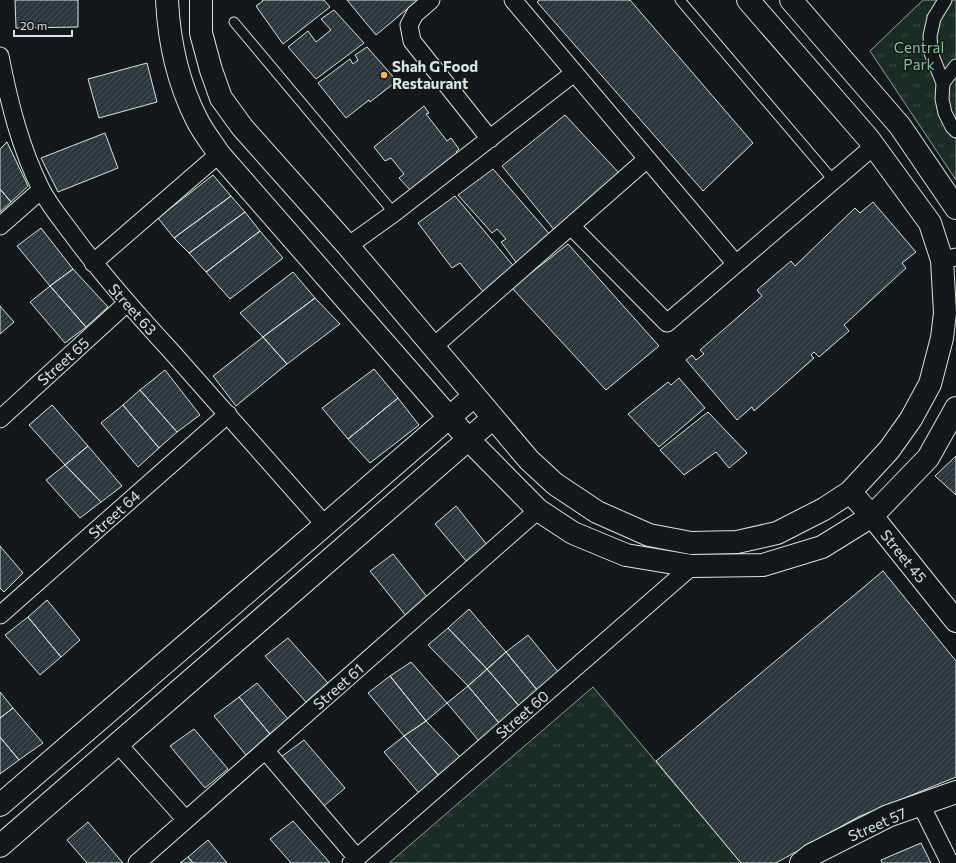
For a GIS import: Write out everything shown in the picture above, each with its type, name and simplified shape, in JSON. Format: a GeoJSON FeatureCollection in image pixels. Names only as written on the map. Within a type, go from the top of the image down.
{"type":"FeatureCollection","features":[{"type":"Feature","properties":{"kind":"street"},"geometry":{"type":"LineString","coordinates":[[167,0],[173,52],[184,89],[197,120],[219,154],[469,440],[538,510],[573,533],[626,555],[692,566],[763,565],[822,547],[872,516],[928,458],[956,408]]}},
{"type":"Feature","properties":{"kind":"street"},"geometry":{"type":"LineString","coordinates":[[201,0],[201,33],[210,70],[221,98],[242,127],[348,246],[529,460],[555,484],[597,512],[649,535],[691,543],[737,542],[777,533],[824,509],[850,492],[889,450],[911,419],[930,384],[942,338],[945,313],[949,259],[930,222],[874,146],[753,2]]}},
{"type":"Feature","properties":{"kind":"street"},"geometry":{"type":"LineString","coordinates":[[431,0],[415,14],[409,25],[412,41],[490,139]]}},
{"type":"Feature","properties":{"kind":"street"},"geometry":{"type":"LineString","coordinates":[[513,0],[736,264]]}},
{"type":"Feature","properties":{"kind":"street"},"geometry":{"type":"LineString","coordinates":[[791,0],[900,126],[956,208]]}},
{"type":"Feature","properties":{"kind":"street"},"geometry":{"type":"LineString","coordinates":[[946,0],[934,18],[930,36],[931,53],[943,83],[942,99],[944,113],[956,131]]}},
{"type":"Feature","properties":{"kind":"street","name":"Street 63"},"geometry":{"type":"LineString","coordinates":[[0,56],[8,97],[25,154],[41,190],[93,263],[127,303],[326,525]]}},
{"type":"Feature","properties":{"kind":"street"},"geometry":{"type":"LineString","coordinates":[[943,83],[956,66]]}},
{"type":"Feature","properties":{"kind":"street"},"geometry":{"type":"LineString","coordinates":[[348,246],[394,213],[574,73]]}},
{"type":"Feature","properties":{"kind":"street"},"geometry":{"type":"LineString","coordinates":[[571,226],[667,323],[874,146]]}},
{"type":"Feature","properties":{"kind":"street"},"geometry":{"type":"LineString","coordinates":[[93,263],[219,154]]}},
{"type":"Feature","properties":{"kind":"street"},"geometry":{"type":"LineString","coordinates":[[433,347],[647,159]]}},
{"type":"Feature","properties":{"kind":"street"},"geometry":{"type":"LineString","coordinates":[[0,226],[41,190]]}},
{"type":"Feature","properties":{"kind":"street","name":"Street 65"},"geometry":{"type":"LineString","coordinates":[[0,419],[127,303]]}},
{"type":"Feature","properties":{"kind":"street"},"geometry":{"type":"LineString","coordinates":[[0,805],[474,396]]}},
{"type":"Feature","properties":{"kind":"street","name":"Street 64"},"geometry":{"type":"LineString","coordinates":[[0,615],[228,414]]}},
{"type":"Feature","properties":{"kind":"street"},"geometry":{"type":"LineString","coordinates":[[0,846],[493,418]]}},
{"type":"Feature","properties":{"kind":"street","name":"Street 45"},"geometry":{"type":"LineString","coordinates":[[850,492],[872,516],[956,621]]}},
{"type":"Feature","properties":{"kind":"street","name":"Street 61"},"geometry":{"type":"LineString","coordinates":[[137,863],[538,510]]}},
{"type":"Feature","properties":{"kind":"street","name":"Street 60"},"geometry":{"type":"LineString","coordinates":[[354,860],[692,566]]}},
{"type":"Feature","properties":{"kind":"street"},"geometry":{"type":"LineString","coordinates":[[118,744],[186,820]]}},
{"type":"Feature","properties":{"kind":"street"},"geometry":{"type":"LineString","coordinates":[[265,750],[354,860]]}},
{"type":"Feature","properties":{"kind":"street","name":"Street 57"},"geometry":{"type":"LineString","coordinates":[[802,863],[811,855],[888,816],[956,792]]}},
{"type":"Feature","properties":{"kind":"street"},"geometry":{"type":"LineString","coordinates":[[921,805],[950,863]]}},
{"type":"Feature","properties":{"kind":"lane"},"geometry":{"type":"LineString","coordinates":[[680,0],[834,181]]}},
{"type":"Feature","properties":{"kind":"lane"},"geometry":{"type":"LineString","coordinates":[[234,22],[394,213]]}},
{"type":"Feature","properties":{"kind":"green space","name":"Central Park"},"geometry":{"type":"Polygon","coordinates":[[[923,0],[956,0],[956,180],[870,51],[923,0]]]}},
{"type":"Feature","properties":{"kind":"green space"},"geometry":{"type":"Polygon","coordinates":[[[593,687],[741,863],[389,863],[593,687]]]}},
{"type":"Feature","properties":{"kind":"building"},"geometry":{"type":"Polygon","coordinates":[[[15,0],[78,0],[78,27],[16,28],[15,0]]]}},
{"type":"Feature","properties":{"kind":"building"},"geometry":{"type":"Polygon","coordinates":[[[262,0],[324,0],[330,7],[283,44],[256,6],[263,1],[262,0]]]}},
{"type":"Feature","properties":{"kind":"building"},"geometry":{"type":"Polygon","coordinates":[[[347,0],[418,0],[376,35],[347,0]]]}},
{"type":"Feature","properties":{"kind":"building"},"geometry":{"type":"Polygon","coordinates":[[[539,0],[630,0],[753,143],[703,191],[537,2],[539,0]]]}},
{"type":"Feature","properties":{"kind":"building"},"geometry":{"type":"Polygon","coordinates":[[[334,10],[364,43],[316,79],[288,47],[308,31],[316,42],[331,30],[321,19],[334,10]]]}},
{"type":"Feature","properties":{"kind":"building"},"geometry":{"type":"Polygon","coordinates":[[[367,47],[397,81],[346,118],[318,83],[350,59],[353,64],[358,60],[355,55],[367,47]]]}},
{"type":"Feature","properties":{"kind":"building"},"geometry":{"type":"Polygon","coordinates":[[[147,63],[157,102],[99,118],[88,79],[147,63]]]}},
{"type":"Feature","properties":{"kind":"building"},"geometry":{"type":"Polygon","coordinates":[[[424,106],[429,113],[426,114],[447,141],[451,138],[459,149],[456,152],[461,156],[412,192],[399,178],[404,174],[391,158],[385,161],[374,147],[424,106]]]}},
{"type":"Feature","properties":{"kind":"building"},"geometry":{"type":"Polygon","coordinates":[[[565,115],[620,174],[556,232],[502,166],[565,115]]]}},
{"type":"Feature","properties":{"kind":"building"},"geometry":{"type":"Polygon","coordinates":[[[105,133],[118,168],[58,192],[41,158],[105,133]]]}},
{"type":"Feature","properties":{"kind":"building"},"geometry":{"type":"Polygon","coordinates":[[[7,142],[28,186],[11,202],[0,189],[0,149],[7,142]]]}},
{"type":"Feature","properties":{"kind":"building"},"geometry":{"type":"Polygon","coordinates":[[[493,169],[552,237],[518,265],[501,242],[506,239],[497,229],[492,233],[458,195],[493,169]]]}},
{"type":"Feature","properties":{"kind":"building"},"geometry":{"type":"Polygon","coordinates":[[[213,175],[231,196],[174,238],[158,218],[213,175]]]}},
{"type":"Feature","properties":{"kind":"building"},"geometry":{"type":"Polygon","coordinates":[[[0,189],[11,202],[0,212],[0,189]]]}},
{"type":"Feature","properties":{"kind":"building"},"geometry":{"type":"Polygon","coordinates":[[[231,196],[245,212],[189,253],[174,238],[231,196]]]}},
{"type":"Feature","properties":{"kind":"building"},"geometry":{"type":"Polygon","coordinates":[[[455,196],[516,269],[484,293],[460,263],[452,268],[418,223],[455,196]]]}},
{"type":"Feature","properties":{"kind":"building"},"geometry":{"type":"Polygon","coordinates":[[[873,202],[916,252],[902,263],[906,268],[844,325],[849,331],[819,357],[814,352],[811,355],[814,358],[754,411],[752,407],[737,420],[686,360],[692,355],[696,360],[704,354],[700,350],[762,296],[757,290],[791,261],[795,266],[855,208],[860,213],[873,202]]]}},
{"type":"Feature","properties":{"kind":"building"},"geometry":{"type":"Polygon","coordinates":[[[245,212],[260,231],[206,272],[189,253],[245,212]]]}},
{"type":"Feature","properties":{"kind":"building"},"geometry":{"type":"Polygon","coordinates":[[[41,228],[73,269],[50,286],[17,246],[41,228]]]}},
{"type":"Feature","properties":{"kind":"building"},"geometry":{"type":"Polygon","coordinates":[[[260,231],[283,258],[230,299],[206,272],[260,231]]]}},
{"type":"Feature","properties":{"kind":"building"},"geometry":{"type":"Polygon","coordinates":[[[568,244],[659,346],[606,390],[512,288],[568,244]]]}},
{"type":"Feature","properties":{"kind":"building"},"geometry":{"type":"Polygon","coordinates":[[[73,269],[108,307],[86,327],[50,286],[73,269]]]}},
{"type":"Feature","properties":{"kind":"building"},"geometry":{"type":"Polygon","coordinates":[[[293,272],[315,298],[263,337],[240,313],[293,272]]]}},
{"type":"Feature","properties":{"kind":"building"},"geometry":{"type":"Polygon","coordinates":[[[50,286],[86,327],[65,343],[30,302],[50,286]]]}},
{"type":"Feature","properties":{"kind":"building"},"geometry":{"type":"Polygon","coordinates":[[[315,298],[340,324],[287,364],[263,337],[315,298]]]}},
{"type":"Feature","properties":{"kind":"building"},"geometry":{"type":"Polygon","coordinates":[[[0,306],[14,322],[0,334],[0,306]]]}},
{"type":"Feature","properties":{"kind":"building"},"geometry":{"type":"Polygon","coordinates":[[[263,337],[287,364],[236,406],[213,376],[263,337]]]}},
{"type":"Feature","properties":{"kind":"building"},"geometry":{"type":"Polygon","coordinates":[[[374,369],[398,398],[348,439],[322,408],[374,369]]]}},
{"type":"Feature","properties":{"kind":"building"},"geometry":{"type":"Polygon","coordinates":[[[165,370],[200,415],[177,432],[140,390],[165,370]]]}},
{"type":"Feature","properties":{"kind":"building"},"geometry":{"type":"Polygon","coordinates":[[[679,378],[705,408],[659,447],[628,414],[668,382],[671,385],[679,378]]]}},
{"type":"Feature","properties":{"kind":"building"},"geometry":{"type":"Polygon","coordinates":[[[140,390],[177,432],[159,448],[123,405],[140,390]]]}},
{"type":"Feature","properties":{"kind":"building"},"geometry":{"type":"Polygon","coordinates":[[[398,398],[419,425],[370,463],[348,439],[398,398]]]}},
{"type":"Feature","properties":{"kind":"building"},"geometry":{"type":"Polygon","coordinates":[[[52,405],[88,446],[65,465],[29,425],[52,405]]]}},
{"type":"Feature","properties":{"kind":"building"},"geometry":{"type":"Polygon","coordinates":[[[123,405],[159,448],[138,467],[101,423],[123,405]]]}},
{"type":"Feature","properties":{"kind":"building"},"geometry":{"type":"Polygon","coordinates":[[[708,412],[747,453],[729,468],[716,452],[684,475],[660,450],[708,412]]]}},
{"type":"Feature","properties":{"kind":"building"},"geometry":{"type":"Polygon","coordinates":[[[88,446],[122,486],[101,502],[65,465],[88,446]]]}},
{"type":"Feature","properties":{"kind":"building"},"geometry":{"type":"Polygon","coordinates":[[[956,456],[956,495],[935,476],[956,456]]]}},
{"type":"Feature","properties":{"kind":"building"},"geometry":{"type":"Polygon","coordinates":[[[65,465],[101,502],[80,518],[46,480],[65,465]]]}},
{"type":"Feature","properties":{"kind":"building"},"geometry":{"type":"Polygon","coordinates":[[[456,506],[488,546],[468,563],[435,524],[456,506]]]}},
{"type":"Feature","properties":{"kind":"building"},"geometry":{"type":"Polygon","coordinates":[[[0,546],[23,573],[4,592],[0,588],[0,546]]]}},
{"type":"Feature","properties":{"kind":"building"},"geometry":{"type":"Polygon","coordinates":[[[393,554],[428,598],[407,617],[370,571],[393,554]]]}},
{"type":"Feature","properties":{"kind":"building"},"geometry":{"type":"Polygon","coordinates":[[[883,571],[956,661],[956,777],[858,817],[776,863],[741,863],[656,761],[883,571]]]}},
{"type":"Feature","properties":{"kind":"building"},"geometry":{"type":"Polygon","coordinates":[[[47,600],[80,640],[61,657],[28,617],[47,600]]]}},
{"type":"Feature","properties":{"kind":"building"},"geometry":{"type":"Polygon","coordinates":[[[469,609],[506,652],[487,669],[448,628],[469,609]]]}},
{"type":"Feature","properties":{"kind":"building"},"geometry":{"type":"Polygon","coordinates":[[[28,617],[61,657],[40,675],[5,635],[28,617]]]}},
{"type":"Feature","properties":{"kind":"building"},"geometry":{"type":"Polygon","coordinates":[[[448,628],[487,669],[468,686],[428,645],[448,628]]]}},
{"type":"Feature","properties":{"kind":"building"},"geometry":{"type":"Polygon","coordinates":[[[528,635],[560,674],[538,691],[506,652],[528,635]]]}},
{"type":"Feature","properties":{"kind":"building"},"geometry":{"type":"Polygon","coordinates":[[[288,638],[328,683],[306,702],[265,656],[288,638]]]}},
{"type":"Feature","properties":{"kind":"building"},"geometry":{"type":"Polygon","coordinates":[[[506,652],[538,691],[520,707],[487,669],[506,652]]]}},
{"type":"Feature","properties":{"kind":"building"},"geometry":{"type":"Polygon","coordinates":[[[411,662],[447,703],[426,721],[390,676],[411,662]]]}},
{"type":"Feature","properties":{"kind":"building"},"geometry":{"type":"Polygon","coordinates":[[[487,669],[520,707],[500,724],[468,686],[487,669]]]}},
{"type":"Feature","properties":{"kind":"building"},"geometry":{"type":"Polygon","coordinates":[[[390,676],[426,721],[404,736],[368,693],[390,676]]]}},
{"type":"Feature","properties":{"kind":"building"},"geometry":{"type":"Polygon","coordinates":[[[257,683],[288,719],[270,734],[239,697],[257,683]]]}},
{"type":"Feature","properties":{"kind":"building"},"geometry":{"type":"Polygon","coordinates":[[[468,686],[500,724],[479,741],[447,703],[468,686]]]}},
{"type":"Feature","properties":{"kind":"building"},"geometry":{"type":"Polygon","coordinates":[[[0,692],[13,708],[0,718],[0,692]]]}},
{"type":"Feature","properties":{"kind":"building"},"geometry":{"type":"Polygon","coordinates":[[[239,697],[270,734],[246,755],[214,716],[239,697]]]}},
{"type":"Feature","properties":{"kind":"building"},"geometry":{"type":"Polygon","coordinates":[[[13,708],[43,743],[19,760],[0,737],[0,718],[13,708]]]}},
{"type":"Feature","properties":{"kind":"building"},"geometry":{"type":"Polygon","coordinates":[[[426,721],[461,758],[440,777],[404,736],[426,721]]]}},
{"type":"Feature","properties":{"kind":"building"},"geometry":{"type":"Polygon","coordinates":[[[194,729],[228,769],[205,788],[170,746],[194,729]]]}},
{"type":"Feature","properties":{"kind":"building"},"geometry":{"type":"Polygon","coordinates":[[[404,736],[440,777],[419,793],[384,752],[404,736]]]}},
{"type":"Feature","properties":{"kind":"building"},"geometry":{"type":"Polygon","coordinates":[[[0,737],[19,760],[0,774],[0,737]]]}},
{"type":"Feature","properties":{"kind":"building"},"geometry":{"type":"Polygon","coordinates":[[[304,740],[345,788],[324,806],[281,757],[304,740]]]}},
{"type":"Feature","properties":{"kind":"building"},"geometry":{"type":"Polygon","coordinates":[[[293,821],[330,863],[291,863],[270,839],[293,821]]]}},
{"type":"Feature","properties":{"kind":"building"},"geometry":{"type":"Polygon","coordinates":[[[88,822],[123,863],[87,863],[67,840],[88,822]]]}},
{"type":"Feature","properties":{"kind":"building"},"geometry":{"type":"Polygon","coordinates":[[[208,840],[227,863],[193,863],[188,857],[208,840]]]}},
{"type":"Feature","properties":{"kind":"building"},"geometry":{"type":"Polygon","coordinates":[[[921,843],[931,863],[882,863],[881,860],[921,843]]]}},
{"type":"Feature","properties":{"kind":"building"},"geometry":{"type":"Polygon","coordinates":[[[188,857],[193,863],[180,863],[188,857]]]}},
{"type":"Feature","properties":{"kind":"place","name":"Shah G Food Restaurant"},"geometry":{"type":"Point","coordinates":[384,75]}}]}
